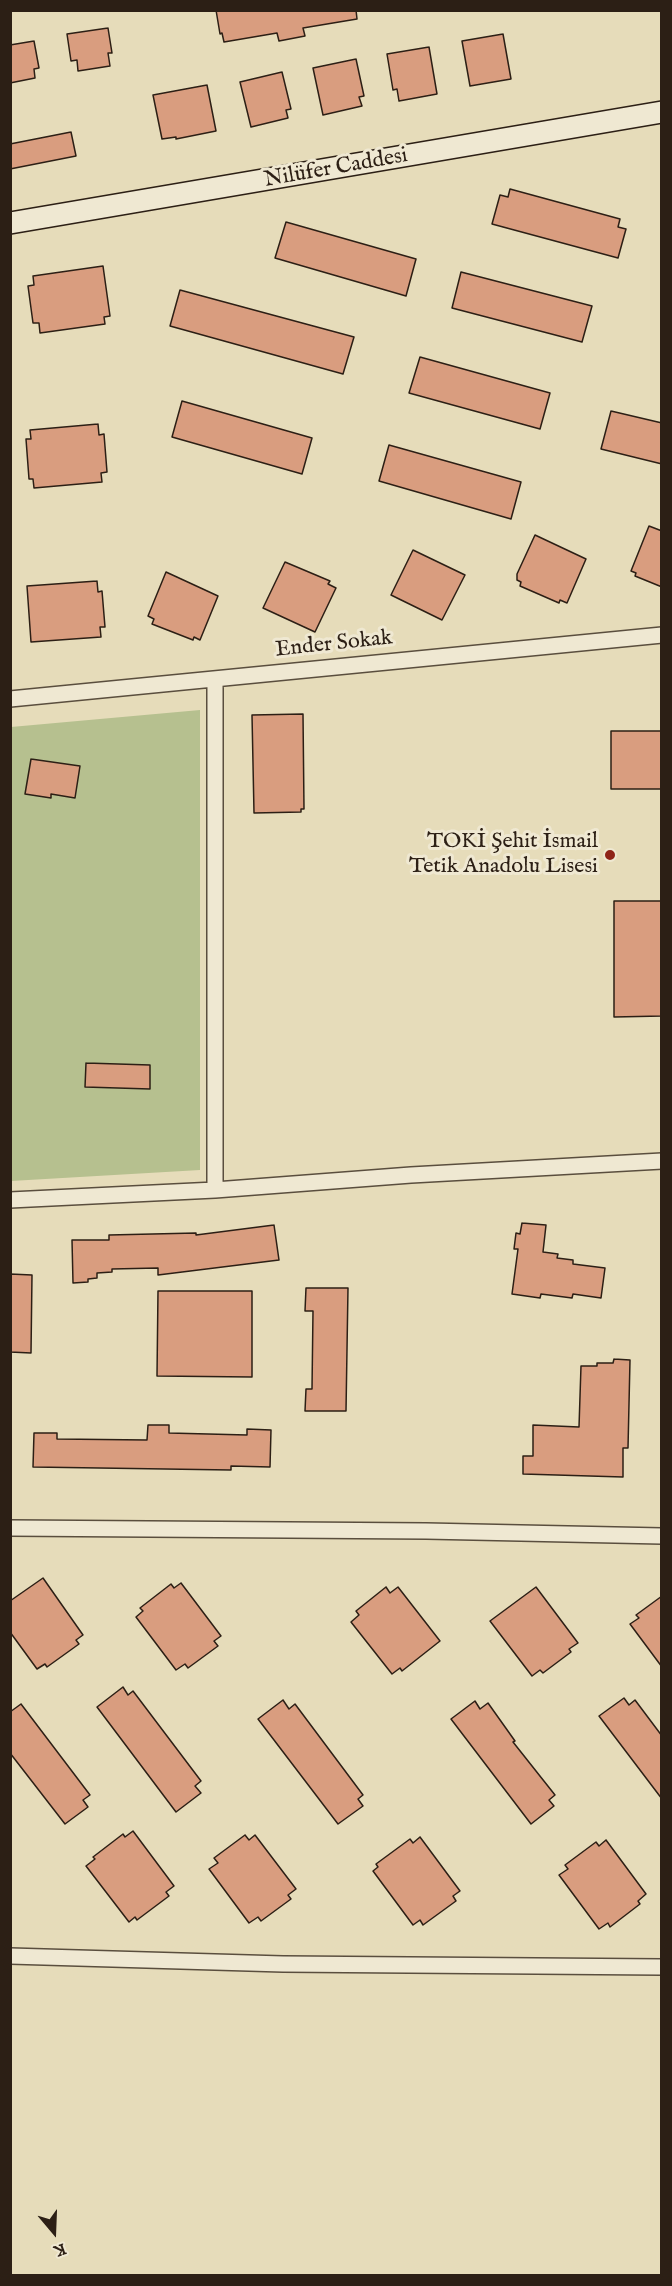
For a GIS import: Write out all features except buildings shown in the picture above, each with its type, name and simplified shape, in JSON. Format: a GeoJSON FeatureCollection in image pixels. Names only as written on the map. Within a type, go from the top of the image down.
{"type":"FeatureCollection","features":[{"type":"Feature","properties":{"kind":"street","name":"Nilüfer Caddesi"},"geometry":{"type":"LineString","coordinates":[[10,223],[662,112]]}},
{"type":"Feature","properties":{"kind":"street","name":"Ender Sokak"},"geometry":{"type":"LineString","coordinates":[[10,699],[662,635]]}},
{"type":"Feature","properties":{"kind":"street"},"geometry":{"type":"LineString","coordinates":[[215,680],[215,1190]]}},
{"type":"Feature","properties":{"kind":"street"},"geometry":{"type":"LineString","coordinates":[[10,1200],[215,1190],[411,1175],[662,1161]]}},
{"type":"Feature","properties":{"kind":"street"},"geometry":{"type":"LineString","coordinates":[[10,1528],[662,1536]]}},
{"type":"Feature","properties":{"kind":"street"},"geometry":{"type":"LineString","coordinates":[[10,1956],[283,1964],[662,1967]]}},
{"type":"Feature","properties":{"kind":"green space"},"geometry":{"type":"Polygon","coordinates":[[[200,710],[200,1170],[11,1181],[11,727],[200,710]]]}},
{"type":"Feature","properties":{"kind":"place","name":"TOKİ Şehit İsmail Tetik Anadolu Lisesi"},"geometry":{"type":"Point","coordinates":[610,855]}}]}
